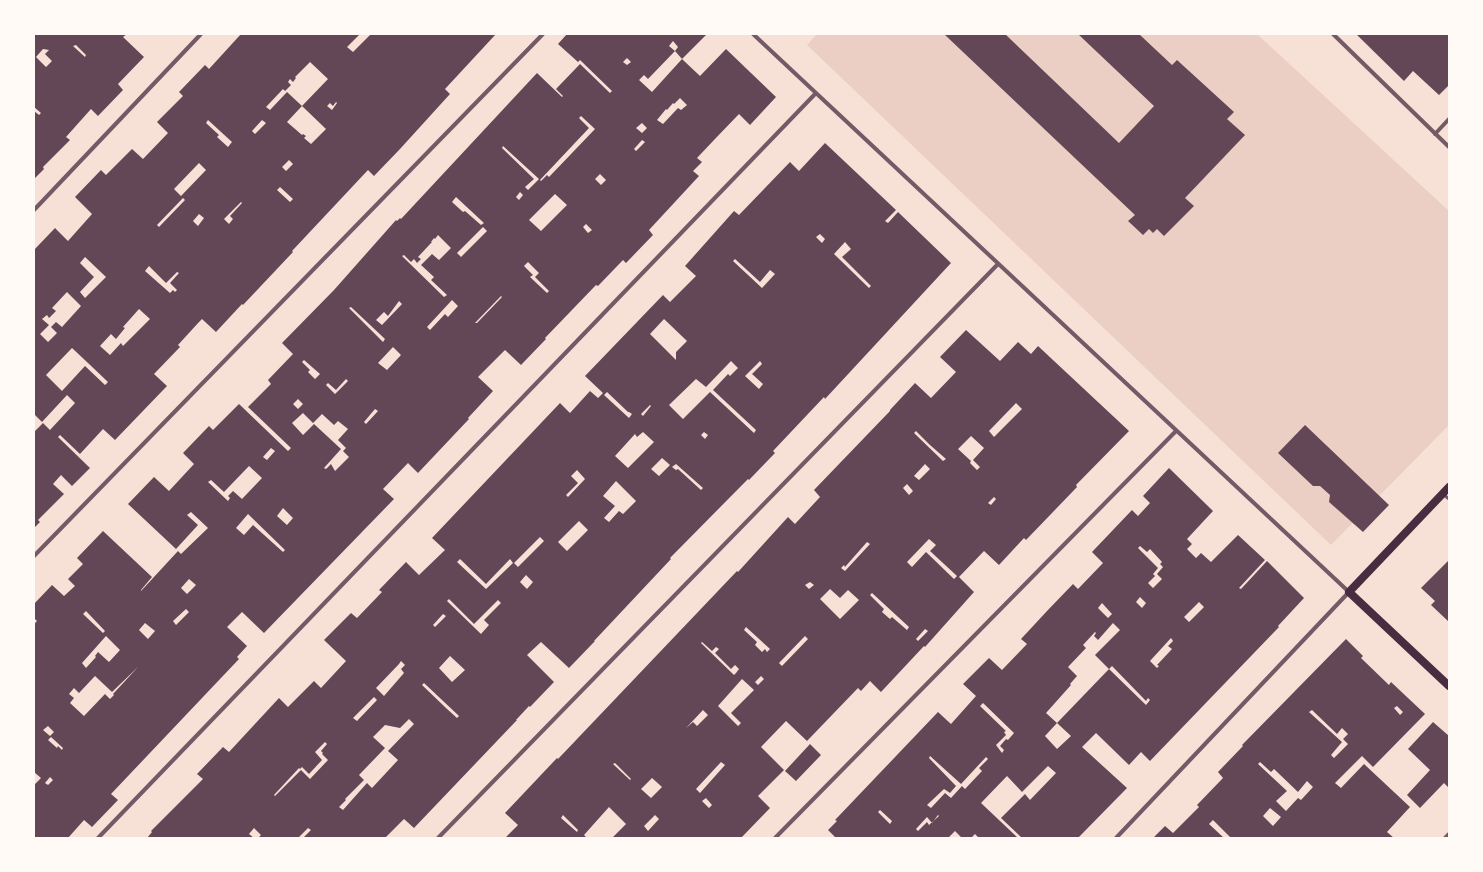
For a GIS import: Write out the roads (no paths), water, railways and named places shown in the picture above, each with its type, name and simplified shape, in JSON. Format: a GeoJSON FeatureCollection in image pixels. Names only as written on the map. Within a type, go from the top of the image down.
{"type":"FeatureCollection","features":[{"type":"Feature","properties":{"kind":"main road"},"geometry":{"type":"LineString","coordinates":[[1449,487],[1446,496],[1350,592],[1449,686]]}},
{"type":"Feature","properties":{"kind":"street"},"geometry":{"type":"LineString","coordinates":[[34,210],[201,34]]}},
{"type":"Feature","properties":{"kind":"street"},"geometry":{"type":"LineString","coordinates":[[34,556],[543,34]]}},
{"type":"Feature","properties":{"kind":"street"},"geometry":{"type":"LineString","coordinates":[[753,34],[1350,592],[1116,838]]}},
{"type":"Feature","properties":{"kind":"street"},"geometry":{"type":"LineString","coordinates":[[1333,34],[1449,147]]}},
{"type":"Feature","properties":{"kind":"street"},"geometry":{"type":"LineString","coordinates":[[98,838],[816,93]]}},
{"type":"Feature","properties":{"kind":"street"},"geometry":{"type":"LineString","coordinates":[[1435,134],[1449,119]]}},
{"type":"Feature","properties":{"kind":"street"},"geometry":{"type":"LineString","coordinates":[[438,838],[998,264]]}},
{"type":"Feature","properties":{"kind":"street"},"geometry":{"type":"LineString","coordinates":[[775,838],[1176,431]]}},
{"type":"Feature","properties":{"kind":"street"},"geometry":{"type":"LineString","coordinates":[[1445,838],[1449,834]]}}]}
